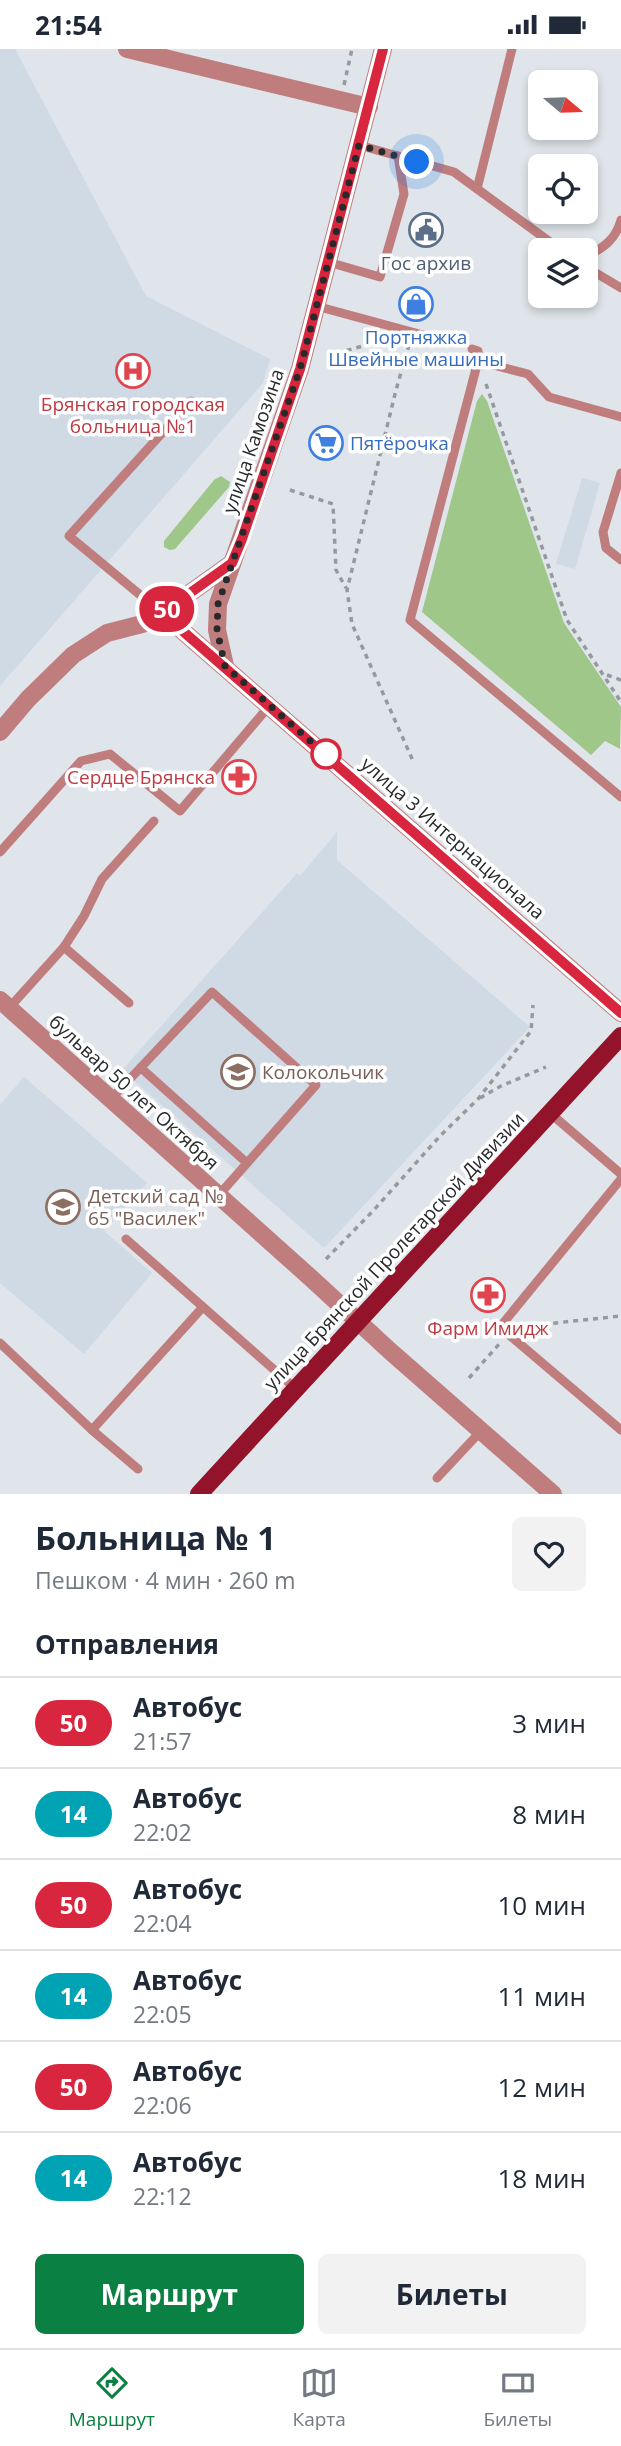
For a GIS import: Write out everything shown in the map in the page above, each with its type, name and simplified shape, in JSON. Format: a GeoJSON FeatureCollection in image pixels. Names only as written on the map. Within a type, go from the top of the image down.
{"type":"FeatureCollection","features":[{"type":"Feature","properties":{"kind":"main road","name":"улица Брянской Пролетарской Дивизии"},"geometry":{"type":"LineString","coordinates":[[202,1493],[621,1036]]}},
{"type":"Feature","properties":{"kind":"street"},"geometry":{"type":"LineString","coordinates":[[127,49],[369,107]]}},
{"type":"Feature","properties":{"kind":"street","name":"улица Камозина"},"geometry":{"type":"LineString","coordinates":[[225,666],[217,630],[218,604],[300,369],[383,49]]}},
{"type":"Feature","properties":{"kind":"street"},"geometry":{"type":"LineString","coordinates":[[1,729],[73,655],[107,633],[142,624],[162,613],[232,563]]}},
{"type":"Feature","properties":{"kind":"street","name":"улица 3 Интернационала"},"geometry":{"type":"LineString","coordinates":[[162,613],[621,1013]]}},
{"type":"Feature","properties":{"kind":"street","name":"бульвар 50 лет Октября"},"geometry":{"type":"LineString","coordinates":[[5,1004],[553,1494]]}},
{"type":"Feature","properties":{"kind":"lane"},"geometry":{"type":"LineString","coordinates":[[477,189],[512,49]]}},
{"type":"Feature","properties":{"kind":"lane"},"geometry":{"type":"LineString","coordinates":[[359,145],[454,172],[544,238]]}},
{"type":"Feature","properties":{"kind":"lane"},"geometry":{"type":"LineString","coordinates":[[328,262],[380,277],[404,194],[398,156]]}},
{"type":"Feature","properties":{"kind":"lane"},"geometry":{"type":"LineString","coordinates":[[598,251],[618,232],[621,220]]}},
{"type":"Feature","properties":{"kind":"lane"},"geometry":{"type":"LineString","coordinates":[[598,274],[621,288]]}},
{"type":"Feature","properties":{"kind":"lane"},"geometry":{"type":"LineString","coordinates":[[316,306],[434,338]]}},
{"type":"Feature","properties":{"kind":"lane"},"geometry":{"type":"LineString","coordinates":[[472,349],[478,351],[478,361],[410,620],[621,797]]}},
{"type":"Feature","properties":{"kind":"lane"},"geometry":{"type":"LineString","coordinates":[[478,361],[528,374],[549,397],[621,417]]}},
{"type":"Feature","properties":{"kind":"lane"},"geometry":{"type":"LineString","coordinates":[[162,613],[69,536],[191,401]]}},
{"type":"Feature","properties":{"kind":"lane"},"geometry":{"type":"LineString","coordinates":[[621,473],[603,531],[606,548],[621,560]]}},
{"type":"Feature","properties":{"kind":"lane"},"geometry":{"type":"LineString","coordinates":[[0,852],[80,761],[110,754],[180,811],[270,705]]}},
{"type":"Feature","properties":{"kind":"lane"},"geometry":{"type":"LineString","coordinates":[[5,1004],[64,947],[103,879],[154,821]]}},
{"type":"Feature","properties":{"kind":"lane"},"geometry":{"type":"LineString","coordinates":[[64,947],[129,1003]]}},
{"type":"Feature","properties":{"kind":"lane"},"geometry":{"type":"LineString","coordinates":[[111,1099],[212,992],[316,1085],[218,1196]]}},
{"type":"Feature","properties":{"kind":"lane"},"geometry":{"type":"LineString","coordinates":[[141,1068],[247,1163]]}},
{"type":"Feature","properties":{"kind":"lane"},"geometry":{"type":"LineString","coordinates":[[550,1113],[621,1177],[500,1327],[621,1430]]}},
{"type":"Feature","properties":{"kind":"lane"},"geometry":{"type":"LineString","coordinates":[[126,1239],[296,1389]]}},
{"type":"Feature","properties":{"kind":"lane"},"geometry":{"type":"LineString","coordinates":[[92,1430],[202,1308]]}},
{"type":"Feature","properties":{"kind":"lane"},"geometry":{"type":"LineString","coordinates":[[0,1343],[92,1430],[138,1469]]}},
{"type":"Feature","properties":{"kind":"lane"},"geometry":{"type":"LineString","coordinates":[[437,1478],[482,1430]]}},
{"type":"Feature","properties":{"kind":"path"},"geometry":{"type":"LineString","coordinates":[[340,100],[352,49]]}},
{"type":"Feature","properties":{"kind":"path"},"geometry":{"type":"LineString","coordinates":[[337,353],[413,332]]}},
{"type":"Feature","properties":{"kind":"path"},"geometry":{"type":"LineString","coordinates":[[347,590],[413,332]]}},
{"type":"Feature","properties":{"kind":"path"},"geometry":{"type":"LineString","coordinates":[[478,361],[568,619],[621,702]]}},
{"type":"Feature","properties":{"kind":"path"},"geometry":{"type":"LineString","coordinates":[[290,490],[333,504],[336,570],[347,590],[352,624],[414,763]]}},
{"type":"Feature","properties":{"kind":"path"},"geometry":{"type":"LineString","coordinates":[[605,674],[621,680]]}},
{"type":"Feature","properties":{"kind":"path"},"geometry":{"type":"LineString","coordinates":[[326,1259],[478,1099],[531,1031],[533,1005]]}},
{"type":"Feature","properties":{"kind":"path"},"geometry":{"type":"LineString","coordinates":[[478,1099],[546,1066]]}},
{"type":"Feature","properties":{"kind":"path"},"geometry":{"type":"LineString","coordinates":[[469,1378],[509,1334],[536,1325],[621,1317]]}},
{"type":"Feature","properties":{"kind":"shaded area","name":"Брянская городская больница №1"},"geometry":{"type":"Polygon","coordinates":[[[0,49],[15,49],[146,296],[270,359],[263,383],[0,686],[0,49]]]}},
{"type":"Feature","properties":{"kind":"shaded area"},"geometry":{"type":"Polygon","coordinates":[[[582,478],[600,483],[575,569],[556,564],[582,478]]]}},
{"type":"Feature","properties":{"kind":"shaded area"},"geometry":{"type":"Polygon","coordinates":[[[337,832],[337,860],[530,1027],[324,1248],[122,1070],[297,873],[300,876],[337,832]]]}},
{"type":"Feature","properties":{"kind":"shaded area","name":"Детский сад № 65 \"Василек\""},"geometry":{"type":"Polygon","coordinates":[[[24,1077],[147,1183],[104,1231],[152,1273],[84,1354],[0,1283],[0,1105],[24,1077]]]}},
{"type":"Feature","properties":{"kind":"green space"},"geometry":{"type":"Polygon","coordinates":[[[482,394],[487,401],[564,623],[621,707],[620,749],[605,741],[591,755],[422,612],[477,401],[482,394]]]}},
{"type":"Feature","properties":{"kind":"green space"},"geometry":{"type":"Polygon","coordinates":[[[221,476],[230,482],[229,487],[175,549],[164,547],[164,541],[214,480],[221,476]]]}},
{"type":"Feature","properties":{"kind":"bus line","name":"50"},"geometry":{"type":"LineString","coordinates":[[383,49],[300,369],[242,539],[232,563],[162,613],[621,1013]]}},
{"type":"Feature","properties":{"kind":"place","name":"Гос архив"},"geometry":{"type":"Point","coordinates":[426,230]}},
{"type":"Feature","properties":{"kind":"place","name":"Портняжка Швейные машины"},"geometry":{"type":"Point","coordinates":[416,304]}},
{"type":"Feature","properties":{"kind":"place","name":"Брянская городская больница №1"},"geometry":{"type":"Point","coordinates":[133,371]}},
{"type":"Feature","properties":{"kind":"place","name":"Пятёрочка"},"geometry":{"type":"Point","coordinates":[326,443]}},
{"type":"Feature","properties":{"kind":"place","name":"Сердце Брянска"},"geometry":{"type":"Point","coordinates":[239,777]}},
{"type":"Feature","properties":{"kind":"place","name":"Колокольчик"},"geometry":{"type":"Point","coordinates":[238,1072]}},
{"type":"Feature","properties":{"kind":"place","name":"Детский сад № 65 \"Василек\""},"geometry":{"type":"Point","coordinates":[63,1207]}},
{"type":"Feature","properties":{"kind":"place","name":"Фарм Имидж"},"geometry":{"type":"Point","coordinates":[488,1295]}},
{"type":"Feature","properties":{"kind":"route"},"geometry":{"type":"LineString","coordinates":[[326,754],[332,760],[225,666],[217,630],[218,604],[300,369],[359,145],[417,162]]}}]}
